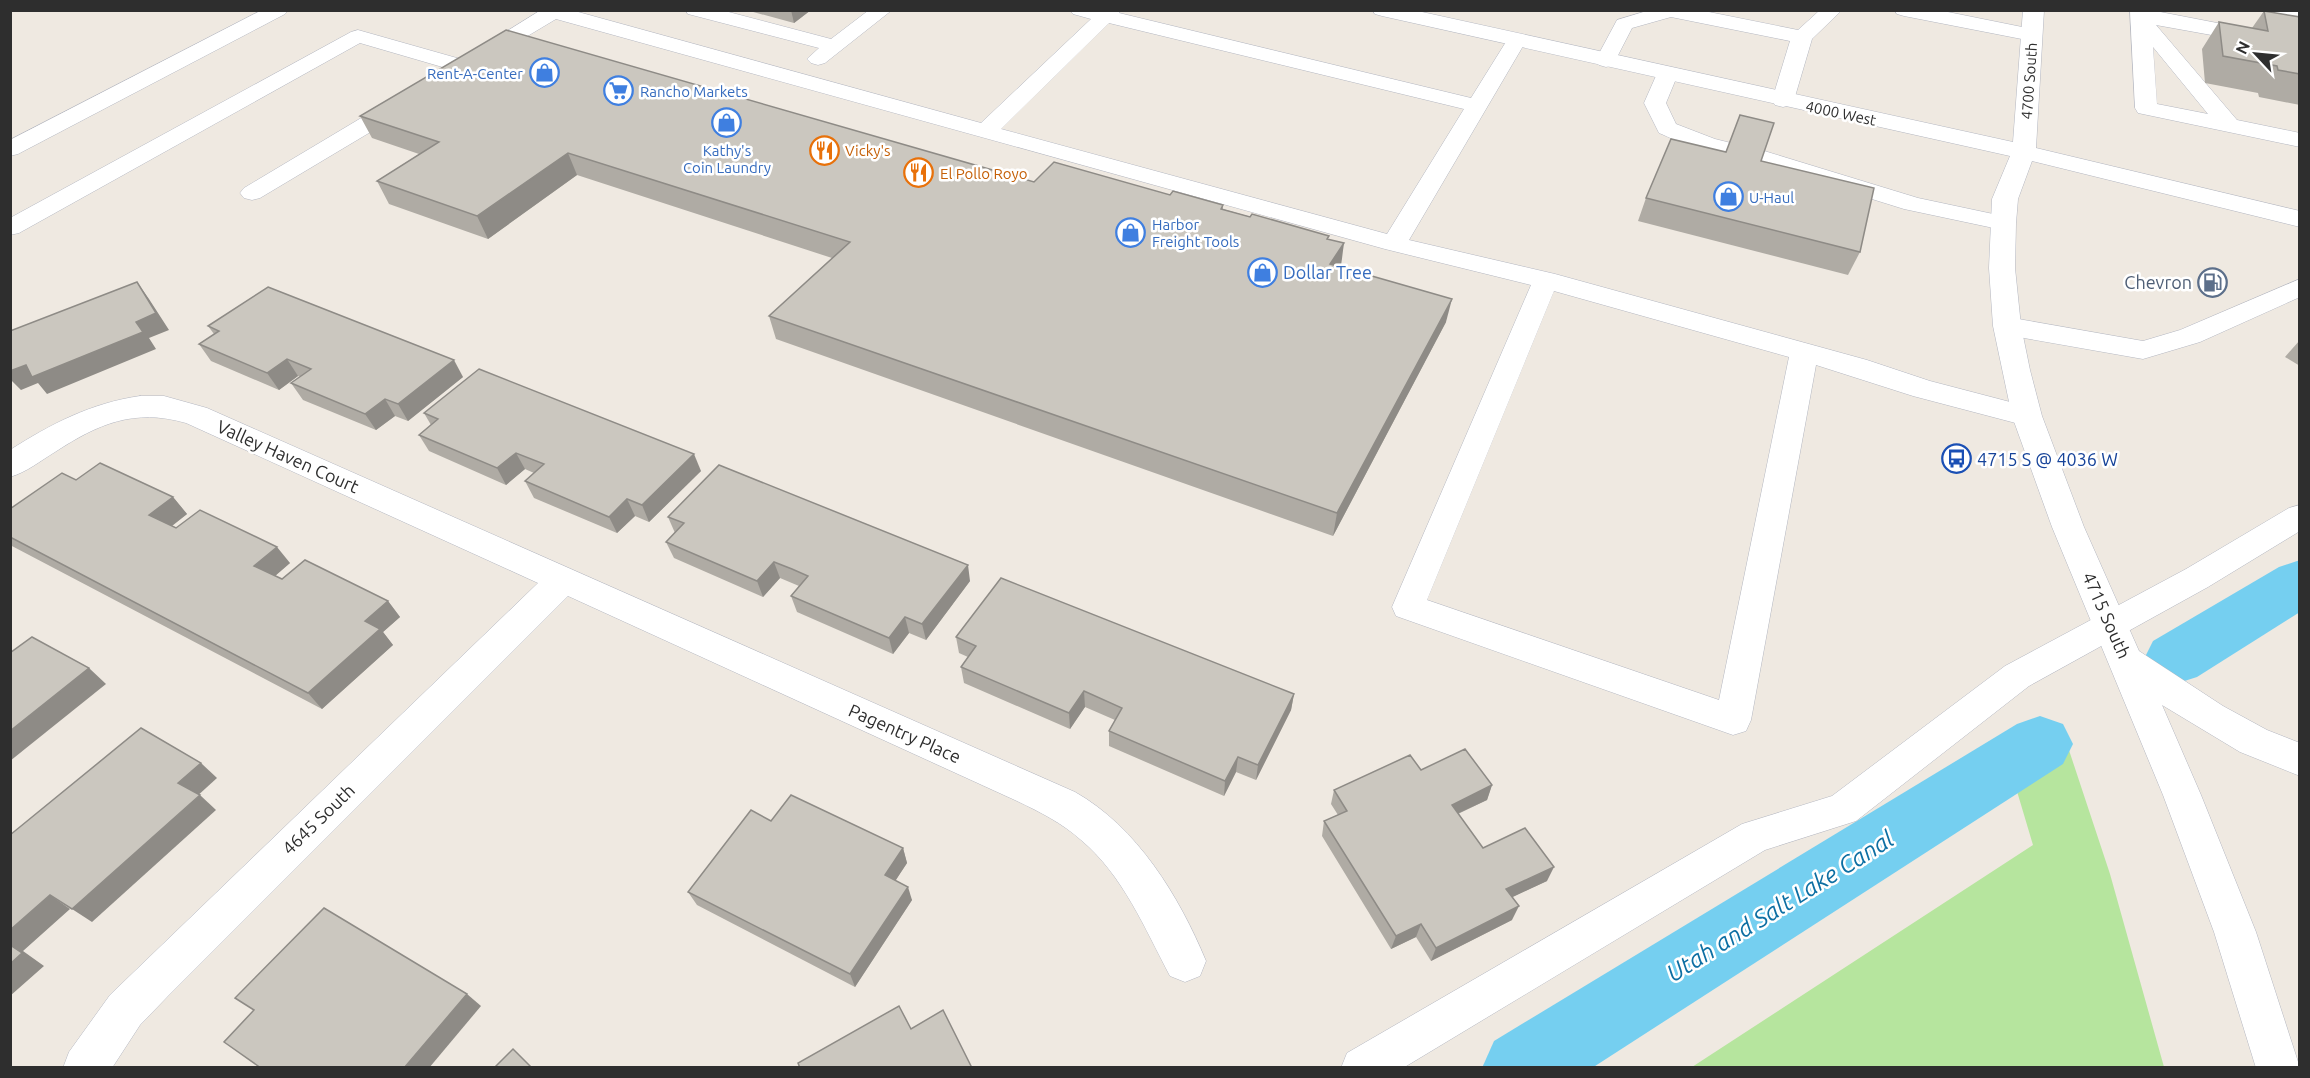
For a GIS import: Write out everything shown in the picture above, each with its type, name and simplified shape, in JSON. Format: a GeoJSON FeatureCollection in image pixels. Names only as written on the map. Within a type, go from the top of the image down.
{"type":"FeatureCollection","features":[{"type":"Feature","properties":{"kind":"street","name":"4000 West"},"geometry":{"type":"LineString","coordinates":[[1382,10],[2024,152],[2300,219]]}},
{"type":"Feature","properties":{"kind":"street","name":"4700 South"},"geometry":{"type":"LineString","coordinates":[[2024,152],[2034,10]]}},
{"type":"Feature","properties":{"kind":"street","name":"4715 South"},"geometry":{"type":"LineString","coordinates":[[2024,152],[2005,199],[2002,268],[2007,326],[2027,416],[2068,527],[2182,795],[2235,932],[2279,1068]]}},
{"type":"Feature","properties":{"kind":"street","name":"Valley Haven Court"},"geometry":{"type":"LineString","coordinates":[[10,466],[60,434],[99,416],[140,406],[173,409],[196,415],[563,580]]}},
{"type":"Feature","properties":{"kind":"street","name":"Pagentry Place"},"geometry":{"type":"LineString","coordinates":[[563,580],[1071,809],[1105,836],[1131,868],[1185,961]]}},
{"type":"Feature","properties":{"kind":"street","name":"4645 South"},"geometry":{"type":"LineString","coordinates":[[85,1068],[125,1010],[153,981],[563,580]]}},
{"type":"Feature","properties":{"kind":"street"},"geometry":{"type":"LineString","coordinates":[[2127,662],[2202,713],[2245,738],[2300,760]]}},
{"type":"Feature","properties":{"kind":"lane"},"geometry":{"type":"LineString","coordinates":[[10,149],[278,10]]}},
{"type":"Feature","properties":{"kind":"lane"},"geometry":{"type":"LineString","coordinates":[[516,10],[551,13],[793,77],[1394,244],[1546,280],[1923,389],[2027,416]]}},
{"type":"Feature","properties":{"kind":"lane"},"geometry":{"type":"LineString","coordinates":[[695,10],[834,46]]}},
{"type":"Feature","properties":{"kind":"lane"},"geometry":{"type":"LineString","coordinates":[[793,77],[882,10]]}},
{"type":"Feature","properties":{"kind":"lane"},"geometry":{"type":"LineString","coordinates":[[1080,10],[1108,13],[1477,106]]}},
{"type":"Feature","properties":{"kind":"lane"},"geometry":{"type":"LineString","coordinates":[[1783,100],[1802,37],[1832,10]]}},
{"type":"Feature","properties":{"kind":"lane"},"geometry":{"type":"LineString","coordinates":[[1904,10],[2032,35]]}},
{"type":"Feature","properties":{"kind":"lane"},"geometry":{"type":"LineString","coordinates":[[2274,10],[2300,15]]}},
{"type":"Feature","properties":{"kind":"lane"},"geometry":{"type":"LineString","coordinates":[[1606,61],[1624,24],[1671,11],[1802,37]]}},
{"type":"Feature","properties":{"kind":"lane"},"geometry":{"type":"LineString","coordinates":[[443,79],[551,13]]}},
{"type":"Feature","properties":{"kind":"lane"},"geometry":{"type":"LineString","coordinates":[[986,131],[1108,13]]}},
{"type":"Feature","properties":{"kind":"lane"},"geometry":{"type":"LineString","coordinates":[[2142,23],[2248,47]]}},
{"type":"Feature","properties":{"kind":"lane"},"geometry":{"type":"LineString","coordinates":[[2142,23],[2297,52]]}},
{"type":"Feature","properties":{"kind":"lane"},"geometry":{"type":"LineString","coordinates":[[2142,23],[2146,108],[2300,140]]}},
{"type":"Feature","properties":{"kind":"lane"},"geometry":{"type":"LineString","coordinates":[[2142,23],[2202,119]]}},
{"type":"Feature","properties":{"kind":"lane"},"geometry":{"type":"LineString","coordinates":[[2142,23],[2229,125]]}},
{"type":"Feature","properties":{"kind":"lane"},"geometry":{"type":"LineString","coordinates":[[10,228],[360,27],[463,66]]}},
{"type":"Feature","properties":{"kind":"lane"},"geometry":{"type":"LineString","coordinates":[[1394,244],[1516,41]]}},
{"type":"Feature","properties":{"kind":"lane"},"geometry":{"type":"LineString","coordinates":[[1667,74],[1656,103],[1667,128],[1707,144],[1727,149]]}},
{"type":"Feature","properties":{"kind":"lane"},"geometry":{"type":"LineString","coordinates":[[252,193],[423,91]]}},
{"type":"Feature","properties":{"kind":"lane"},"geometry":{"type":"LineString","coordinates":[[1761,157],[1913,204],[2003,223]]}},
{"type":"Feature","properties":{"kind":"lane"},"geometry":{"type":"LineString","coordinates":[[1546,280],[1408,607],[1732,720],[1804,353]]}},
{"type":"Feature","properties":{"kind":"lane"},"geometry":{"type":"LineString","coordinates":[[2007,326],[2143,350],[2190,336],[2300,287]]}},
{"type":"Feature","properties":{"kind":"lane"},"geometry":{"type":"LineString","coordinates":[[1362,1068],[1755,836],[1843,809],[2017,676],[2197,578],[2300,516]]}},
{"type":"Feature","properties":{"kind":"green space"},"geometry":{"type":"Polygon","coordinates":[[[2061,726],[2110,874],[2164,1067],[1692,1067],[2033,845],[2005,751],[2061,726]]]}},
{"type":"Feature","properties":{"kind":"building"},"geometry":{"type":"Polygon","coordinates":[[[2264,11],[2300,17],[2300,74],[2278,70],[2277,66],[2223,56],[2219,22],[2268,31],[2264,11]]]}},
{"type":"Feature","properties":{"kind":"building"},"geometry":{"type":"Polygon","coordinates":[[[506,30],[1034,182],[1054,162],[1170,195],[1173,191],[1223,205],[1221,209],[1250,217],[1252,214],[1329,236],[1327,239],[1344,243],[1330,264],[1452,299],[1337,513],[769,316],[850,242],[568,153],[477,216],[377,181],[439,142],[360,116],[506,30]]]}},
{"type":"Feature","properties":{"kind":"building","name":"U-Haul"},"geometry":{"type":"Polygon","coordinates":[[[1740,115],[1774,123],[1761,161],[1874,188],[1860,252],[1646,198],[1671,139],[1726,152],[1740,115]]]}},
{"type":"Feature","properties":{"kind":"building"},"geometry":{"type":"Polygon","coordinates":[[[137,282],[156,313],[136,322],[143,332],[32,377],[26,365],[10,371],[10,331],[137,282]]]}},
{"type":"Feature","properties":{"kind":"building"},"geometry":{"type":"Polygon","coordinates":[[[268,287],[454,360],[398,404],[385,399],[365,414],[291,383],[311,369],[287,359],[267,373],[199,344],[219,331],[208,326],[268,287]]]}},
{"type":"Feature","properties":{"kind":"building"},"geometry":{"type":"Polygon","coordinates":[[[479,369],[694,454],[642,505],[627,499],[609,517],[525,481],[544,464],[516,453],[497,468],[419,435],[438,419],[424,413],[479,369]]]}},
{"type":"Feature","properties":{"kind":"building"},"geometry":{"type":"Polygon","coordinates":[[[100,463],[173,497],[149,515],[176,528],[200,510],[277,547],[254,566],[282,579],[305,560],[388,601],[365,621],[380,629],[308,693],[10,537],[10,509],[62,473],[76,480],[100,463]]]}},
{"type":"Feature","properties":{"kind":"building"},"geometry":{"type":"Polygon","coordinates":[[[719,465],[968,565],[922,624],[905,617],[889,638],[791,596],[808,576],[792,569],[774,562],[757,581],[666,542],[684,523],[668,517],[719,465]]]}},
{"type":"Feature","properties":{"kind":"building"},"geometry":{"type":"Polygon","coordinates":[[[1001,578],[1294,694],[1258,765],[1238,757],[1225,781],[1109,731],[1122,708],[1084,691],[1069,713],[961,667],[976,646],[956,637],[1001,578]]]}},
{"type":"Feature","properties":{"kind":"building"},"geometry":{"type":"Polygon","coordinates":[[[32,637],[89,668],[10,731],[10,653],[32,637]]]}},
{"type":"Feature","properties":{"kind":"building"},"geometry":{"type":"Polygon","coordinates":[[[141,728],[201,763],[178,783],[200,795],[72,909],[50,895],[10,930],[10,835],[141,728]]]}},
{"type":"Feature","properties":{"kind":"building"},"geometry":{"type":"Polygon","coordinates":[[[1465,749],[1492,785],[1452,805],[1483,848],[1525,828],[1554,867],[1506,889],[1519,906],[1436,948],[1421,924],[1396,936],[1324,821],[1347,811],[1334,790],[1410,755],[1421,770],[1465,749]]]}},
{"type":"Feature","properties":{"kind":"building"},"geometry":{"type":"Polygon","coordinates":[[[791,795],[903,848],[885,875],[908,887],[850,974],[688,892],[751,810],[771,821],[791,795]]]}},
{"type":"Feature","properties":{"kind":"building"},"geometry":{"type":"Polygon","coordinates":[[[324,908],[467,994],[404,1068],[261,1068],[224,1042],[254,1010],[235,998],[324,908]]]}},
{"type":"Feature","properties":{"kind":"building"},"geometry":{"type":"Polygon","coordinates":[[[10,945],[22,953],[10,964],[10,945]]]}},
{"type":"Feature","properties":{"kind":"building"},"geometry":{"type":"Polygon","coordinates":[[[899,1006],[911,1029],[943,1010],[972,1068],[800,1068],[798,1063],[899,1006]]]}},
{"type":"Feature","properties":{"kind":"building"},"geometry":{"type":"Polygon","coordinates":[[[513,1049],[532,1068],[494,1068],[513,1049]]]}},
{"type":"Feature","properties":{"kind":"waterway","name":"Utah and Salt Lake Canal"},"geometry":{"type":"LineString","coordinates":[[2175,659],[2300,583]]}},
{"type":"Feature","properties":{"kind":"waterway","name":"Utah and Salt Lake Canal"},"geometry":{"type":"LineString","coordinates":[[1521,1068],[2040,744]]}},
{"type":"Feature","properties":{"kind":"place","name":"Rent-A-Center"},"geometry":{"type":"Point","coordinates":[544,73]}},
{"type":"Feature","properties":{"kind":"place","name":"Rancho Markets"},"geometry":{"type":"Point","coordinates":[619,91]}},
{"type":"Feature","properties":{"kind":"place","name":"Kathy's Coin Laundry"},"geometry":{"type":"Point","coordinates":[727,123]}},
{"type":"Feature","properties":{"kind":"place","name":"Vicky's"},"geometry":{"type":"Point","coordinates":[824,150]}},
{"type":"Feature","properties":{"kind":"place","name":"El Pollo Royo"},"geometry":{"type":"Point","coordinates":[919,173]}},
{"type":"Feature","properties":{"kind":"place","name":"U-Haul"},"geometry":{"type":"Point","coordinates":[1728,197]}},
{"type":"Feature","properties":{"kind":"place","name":"Harbor Freight Tools"},"geometry":{"type":"Point","coordinates":[1131,233]}},
{"type":"Feature","properties":{"kind":"place","name":"Dollar Tree"},"geometry":{"type":"Point","coordinates":[1262,272]}},
{"type":"Feature","properties":{"kind":"place","name":"Chevron"},"geometry":{"type":"Point","coordinates":[2213,282]}},
{"type":"Feature","properties":{"kind":"place","name":"4715 S @ 4036 W"},"geometry":{"type":"Point","coordinates":[1956,459]}}]}
